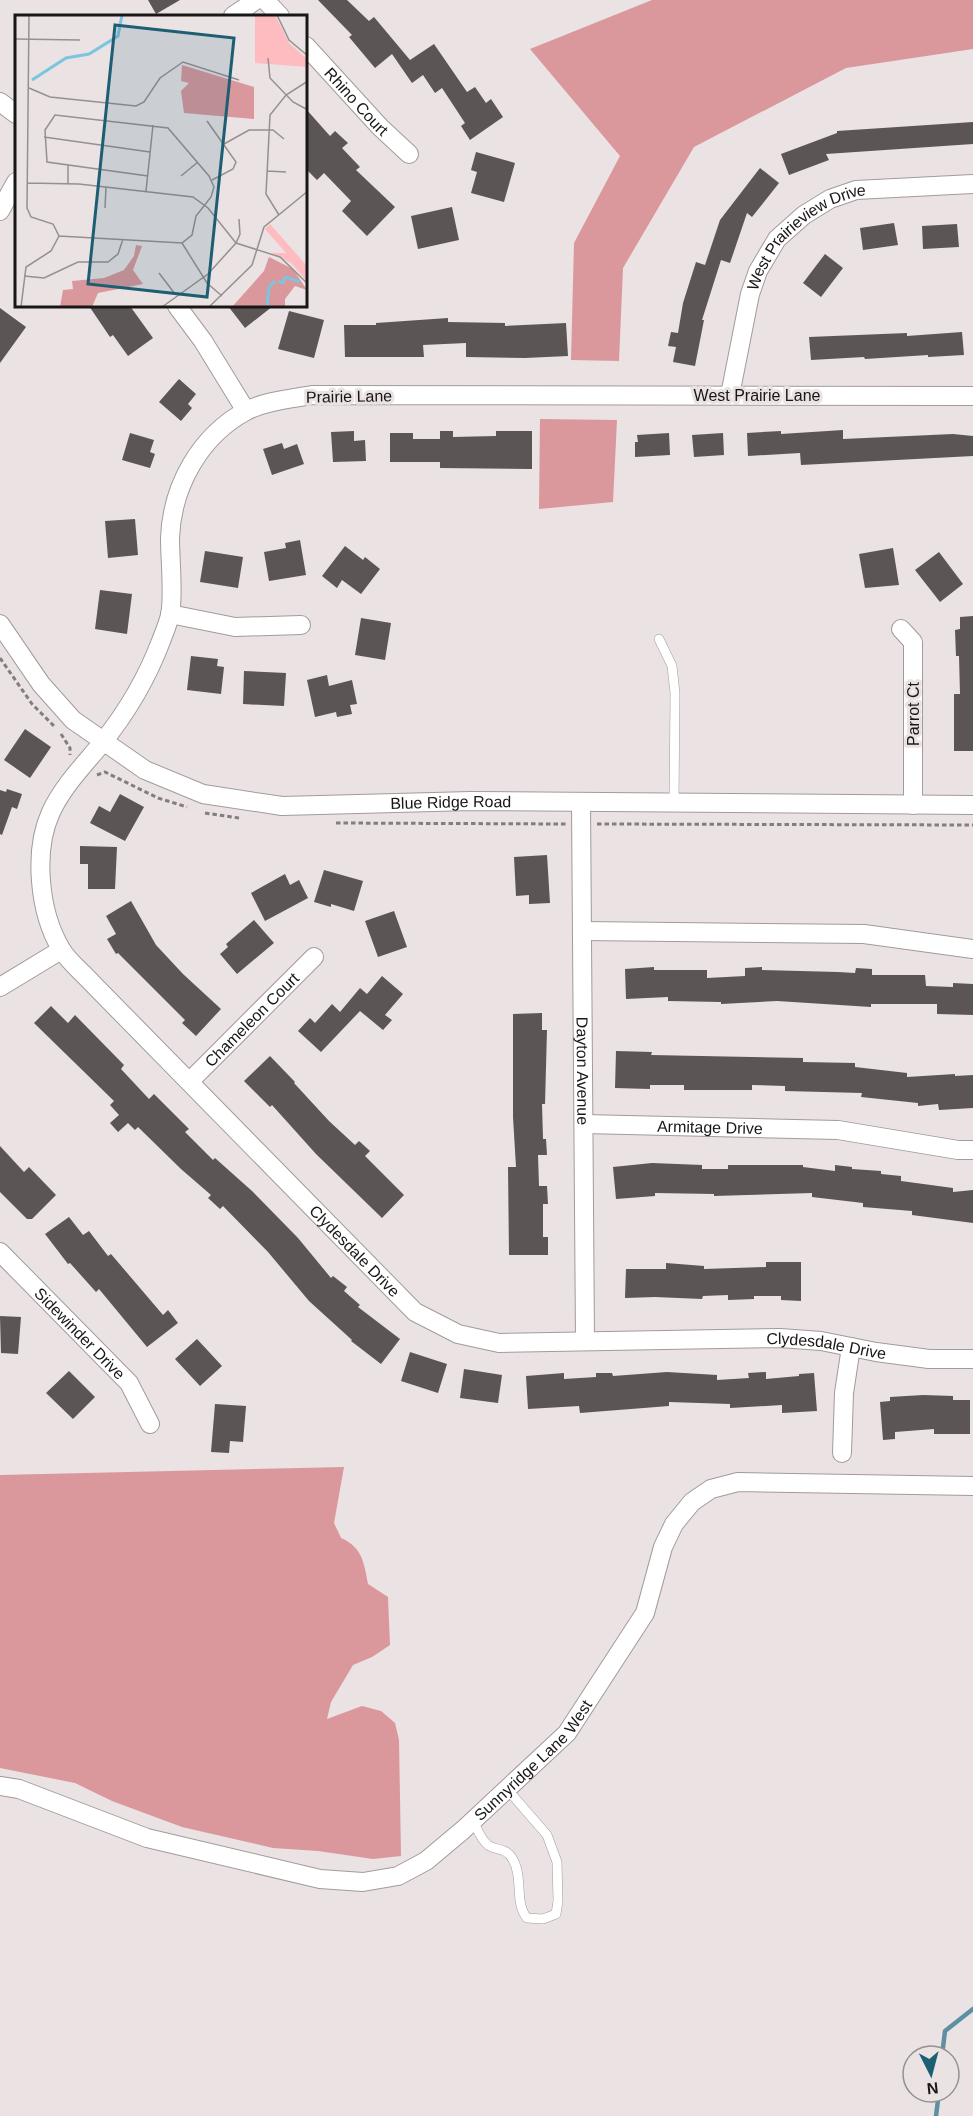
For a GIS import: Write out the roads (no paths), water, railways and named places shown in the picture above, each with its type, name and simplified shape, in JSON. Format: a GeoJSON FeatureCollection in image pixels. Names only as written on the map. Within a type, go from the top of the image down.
{"type":"FeatureCollection","features":[{"type":"Feature","properties":{"kind":"street"},"geometry":{"type":"LineString","coordinates":[[234,15],[256,0]]}},
{"type":"Feature","properties":{"kind":"street"},"geometry":{"type":"LineString","coordinates":[[264,0],[278,15]]}},
{"type":"Feature","properties":{"kind":"street","name":"Rhino Court"},"geometry":{"type":"LineString","coordinates":[[308,48],[380,127],[409,154]]}},
{"type":"Feature","properties":{"kind":"street"},"geometry":{"type":"LineString","coordinates":[[0,102],[15,113]]}},
{"type":"Feature","properties":{"kind":"street"},"geometry":{"type":"LineString","coordinates":[[0,211],[15,184]]}},
{"type":"Feature","properties":{"kind":"street","name":"West Prairieview Drive"},"geometry":{"type":"LineString","coordinates":[[730,394],[750,294],[758,271],[777,239],[804,215],[830,199],[856,190],[973,184]]}},
{"type":"Feature","properties":{"kind":"street"},"geometry":{"type":"LineString","coordinates":[[178,308],[203,341],[246,411]]}},
{"type":"Feature","properties":{"kind":"street","name":"West Prairie Lane"},"geometry":{"type":"LineString","coordinates":[[541,396],[730,394],[973,396]]}},
{"type":"Feature","properties":{"kind":"street","name":"Prairie Lane"},"geometry":{"type":"LineString","coordinates":[[103,742],[140,689],[161,642],[170,614],[171,535],[179,490],[191,461],[215,434],[246,411],[271,402],[312,395],[541,396]]}},
{"type":"Feature","properties":{"kind":"street"},"geometry":{"type":"LineString","coordinates":[[170,614],[235,627],[301,624]]}},
{"type":"Feature","properties":{"kind":"street","name":"Blue Ridge Road"},"geometry":{"type":"LineString","coordinates":[[0,624],[41,684],[73,720],[145,770],[203,794],[282,806],[471,801],[973,805]]}},
{"type":"Feature","properties":{"kind":"street","name":"Parrot Ct"},"geometry":{"type":"LineString","coordinates":[[901,628],[913,642],[913,805]]}},
{"type":"Feature","properties":{"kind":"street","name":"Clydesdale Drive"},"geometry":{"type":"LineString","coordinates":[[103,742],[73,777],[50,813],[41,848],[41,892],[61,950],[416,1311],[458,1334],[499,1343],[780,1338],[821,1341],[929,1359],[973,1359]]}},
{"type":"Feature","properties":{"kind":"street","name":"Dayton Avenue"},"geometry":{"type":"LineString","coordinates":[[581,803],[585,1341]]}},
{"type":"Feature","properties":{"kind":"street"},"geometry":{"type":"LineString","coordinates":[[582,931],[864,934],[973,949]]}},
{"type":"Feature","properties":{"kind":"street"},"geometry":{"type":"LineString","coordinates":[[0,987],[61,950]]}},
{"type":"Feature","properties":{"kind":"street","name":"Chameleon Court"},"geometry":{"type":"LineString","coordinates":[[190,1081],[314,957]]}},
{"type":"Feature","properties":{"kind":"street","name":"Armitage Drive"},"geometry":{"type":"LineString","coordinates":[[584,1124],[838,1130],[958,1150],[973,1150]]}},
{"type":"Feature","properties":{"kind":"street","name":"Sidewinder Drive"},"geometry":{"type":"LineString","coordinates":[[0,1252],[129,1383],[150,1424]]}},
{"type":"Feature","properties":{"kind":"street"},"geometry":{"type":"LineString","coordinates":[[842,1454],[844,1393],[852,1347]]}},
{"type":"Feature","properties":{"kind":"street","name":"Sunnyridge Lane West"},"geometry":{"type":"LineString","coordinates":[[0,1786],[19,1789],[147,1838],[320,1879],[363,1882],[398,1876],[426,1861],[473,1821],[567,1733],[645,1613],[663,1547],[674,1524],[692,1502],[711,1489],[738,1482],[973,1486]]}},
{"type":"Feature","properties":{"kind":"lane"},"geometry":{"type":"LineString","coordinates":[[659,639],[672,666],[675,693],[674,803]]}},
{"type":"Feature","properties":{"kind":"lane"},"geometry":{"type":"LineString","coordinates":[[473,1821],[485,1843],[502,1849],[512,1857],[520,1876],[523,1913],[527,1918],[543,1919],[556,1914],[557,1862],[547,1835],[507,1789]]}},
{"type":"Feature","properties":{"kind":"waterway"},"geometry":{"type":"LineString","coordinates":[[943,2044],[945,2031],[973,2009]]}},
{"type":"Feature","properties":{"kind":"waterway"},"geometry":{"type":"LineString","coordinates":[[936,2116],[938,2104]]}}]}
